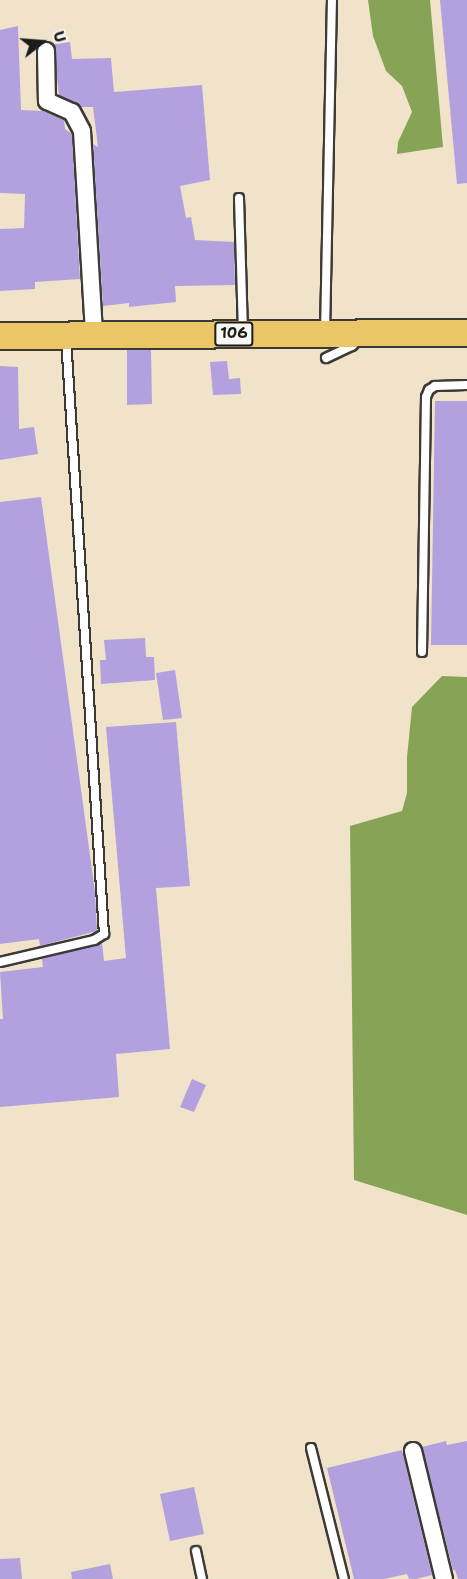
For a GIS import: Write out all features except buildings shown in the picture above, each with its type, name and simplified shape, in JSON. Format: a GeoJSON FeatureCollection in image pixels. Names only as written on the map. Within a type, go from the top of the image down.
{"type":"FeatureCollection","features":[{"type":"Feature","properties":{"kind":"main road","name":"106"},"geometry":{"type":"LineString","coordinates":[[0,336],[467,333]]}},
{"type":"Feature","properties":{"kind":"street"},"geometry":{"type":"LineString","coordinates":[[46,51],[47,101],[72,112],[81,131],[94,336]]}},
{"type":"Feature","properties":{"kind":"street"},"geometry":{"type":"LineString","coordinates":[[413,1451],[444,1579]]}},
{"type":"Feature","properties":{"kind":"lane"},"geometry":{"type":"LineString","coordinates":[[325,333],[332,0]]}},
{"type":"Feature","properties":{"kind":"lane"},"geometry":{"type":"LineString","coordinates":[[239,198],[243,334]]}},
{"type":"Feature","properties":{"kind":"lane"},"geometry":{"type":"LineString","coordinates":[[326,358],[352,346],[364,333]]}},
{"type":"Feature","properties":{"kind":"lane"},"geometry":{"type":"LineString","coordinates":[[0,962],[94,940],[104,934],[66,336]]}},
{"type":"Feature","properties":{"kind":"lane"},"geometry":{"type":"LineString","coordinates":[[422,651],[426,397],[429,390],[435,386],[467,385]]}},
{"type":"Feature","properties":{"kind":"lane"},"geometry":{"type":"LineString","coordinates":[[311,1448],[344,1579]]}},
{"type":"Feature","properties":{"kind":"lane"},"geometry":{"type":"LineString","coordinates":[[196,1551],[202,1579]]}},
{"type":"Feature","properties":{"kind":"green space"},"geometry":{"type":"Polygon","coordinates":[[[368,0],[430,0],[443,147],[397,154],[398,142],[412,112],[402,86],[386,71],[373,36],[368,0]]]}},
{"type":"Feature","properties":{"kind":"green space"},"geometry":{"type":"Polygon","coordinates":[[[442,676],[467,677],[467,1215],[354,1180],[350,826],[402,811],[407,793],[407,757],[412,707],[442,676]]]}}]}
